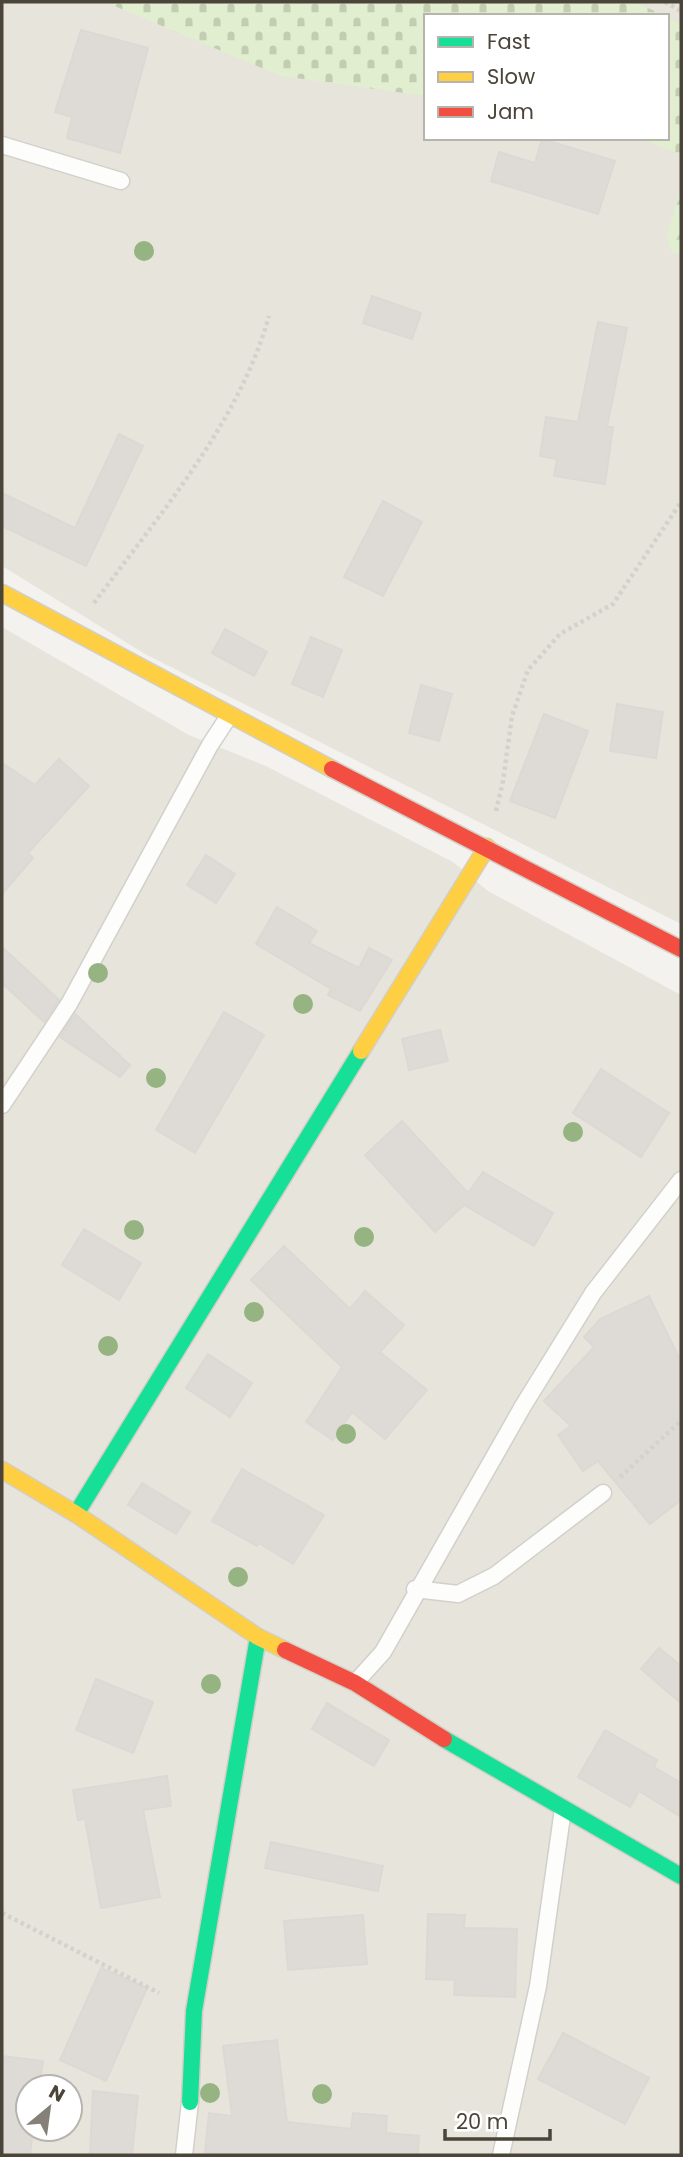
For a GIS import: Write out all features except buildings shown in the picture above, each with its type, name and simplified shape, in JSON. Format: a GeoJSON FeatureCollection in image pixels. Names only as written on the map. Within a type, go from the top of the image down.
{"type":"FeatureCollection","features":[{"type":"Feature","properties":{"kind":"street"},"geometry":{"type":"LineString","coordinates":[[2,593],[229,716],[681,949]]}},
{"type":"Feature","properties":{"kind":"street"},"geometry":{"type":"LineString","coordinates":[[76,1514],[486,847]]}},
{"type":"Feature","properties":{"kind":"street"},"geometry":{"type":"LineString","coordinates":[[2,1470],[76,1514],[258,1637],[355,1683],[563,1809],[681,1876]]}},
{"type":"Feature","properties":{"kind":"street"},"geometry":{"type":"LineString","coordinates":[[190,2102],[194,2011],[258,1637]]}},
{"type":"Feature","properties":{"kind":"lane"},"geometry":{"type":"LineString","coordinates":[[2,145],[121,181]]}},
{"type":"Feature","properties":{"kind":"lane"},"geometry":{"type":"LineString","coordinates":[[2,1105],[69,1004],[210,744],[229,716]]}},
{"type":"Feature","properties":{"kind":"lane"},"geometry":{"type":"LineString","coordinates":[[355,1683],[383,1652],[415,1589],[593,1293],[681,1180]]}},
{"type":"Feature","properties":{"kind":"lane"},"geometry":{"type":"LineString","coordinates":[[415,1589],[458,1594],[494,1576],[603,1493]]}},
{"type":"Feature","properties":{"kind":"lane"},"geometry":{"type":"LineString","coordinates":[[501,2155],[538,1986],[563,1809]]}},
{"type":"Feature","properties":{"kind":"lane"},"geometry":{"type":"LineString","coordinates":[[184,2155],[190,2102]]}},
{"type":"Feature","properties":{"kind":"path"},"geometry":{"type":"LineString","coordinates":[[665,2],[681,10]]}},
{"type":"Feature","properties":{"kind":"path"},"geometry":{"type":"LineString","coordinates":[[74,632],[226,416],[263,336],[268,316]]}},
{"type":"Feature","properties":{"kind":"path"},"geometry":{"type":"LineString","coordinates":[[486,847],[503,780],[512,716],[528,670],[560,634],[613,604],[681,502]]}},
{"type":"Feature","properties":{"kind":"path"},"geometry":{"type":"LineString","coordinates":[[603,1493],[681,1421]]}},
{"type":"Feature","properties":{"kind":"path"},"geometry":{"type":"LineString","coordinates":[[2,1913],[194,2011]]}},
{"type":"Feature","properties":{"kind":"shaded area"},"geometry":{"type":"Polygon","coordinates":[[[2,2],[681,2],[681,924],[145,654],[2,566],[2,2]]]}},
{"type":"Feature","properties":{"kind":"shaded area"},"geometry":{"type":"Polygon","coordinates":[[[2,627],[189,735],[266,766],[453,862],[488,891],[681,995],[681,2155],[2,2155],[2,627]]]}},
{"type":"Feature","properties":{"kind":"green space"},"geometry":{"type":"Polygon","coordinates":[[[105,2],[633,2],[662,14],[424,14],[424,96],[281,76],[105,2]]]}},
{"type":"Feature","properties":{"kind":"green space"},"geometry":{"type":"Polygon","coordinates":[[[669,17],[681,25],[681,155],[644,140],[669,140],[669,17]]]}},
{"type":"Feature","properties":{"kind":"green space"},"geometry":{"type":"Polygon","coordinates":[[[681,188],[681,255],[672,253],[667,234],[681,188]]]}},
{"type":"Feature","properties":{"kind":"traffic: fast"},"geometry":{"type":"LineString","coordinates":[[76,1514],[361,1051]]}},
{"type":"Feature","properties":{"kind":"traffic: fast"},"geometry":{"type":"LineString","coordinates":[[190,2102],[194,2011],[258,1637]]}},
{"type":"Feature","properties":{"kind":"traffic: fast"},"geometry":{"type":"LineString","coordinates":[[444,1739],[681,1876]]}},
{"type":"Feature","properties":{"kind":"traffic: slow"},"geometry":{"type":"LineString","coordinates":[[2,593],[332,769]]}},
{"type":"Feature","properties":{"kind":"traffic: slow"},"geometry":{"type":"LineString","coordinates":[[361,1051],[487,847]]}},
{"type":"Feature","properties":{"kind":"traffic: slow"},"geometry":{"type":"LineString","coordinates":[[2,1470],[76,1514],[258,1637],[285,1650]]}},
{"type":"Feature","properties":{"kind":"traffic: jam"},"geometry":{"type":"LineString","coordinates":[[332,769],[681,949]]}},
{"type":"Feature","properties":{"kind":"traffic: jam"},"geometry":{"type":"LineString","coordinates":[[285,1650],[355,1683],[444,1739]]}}]}
